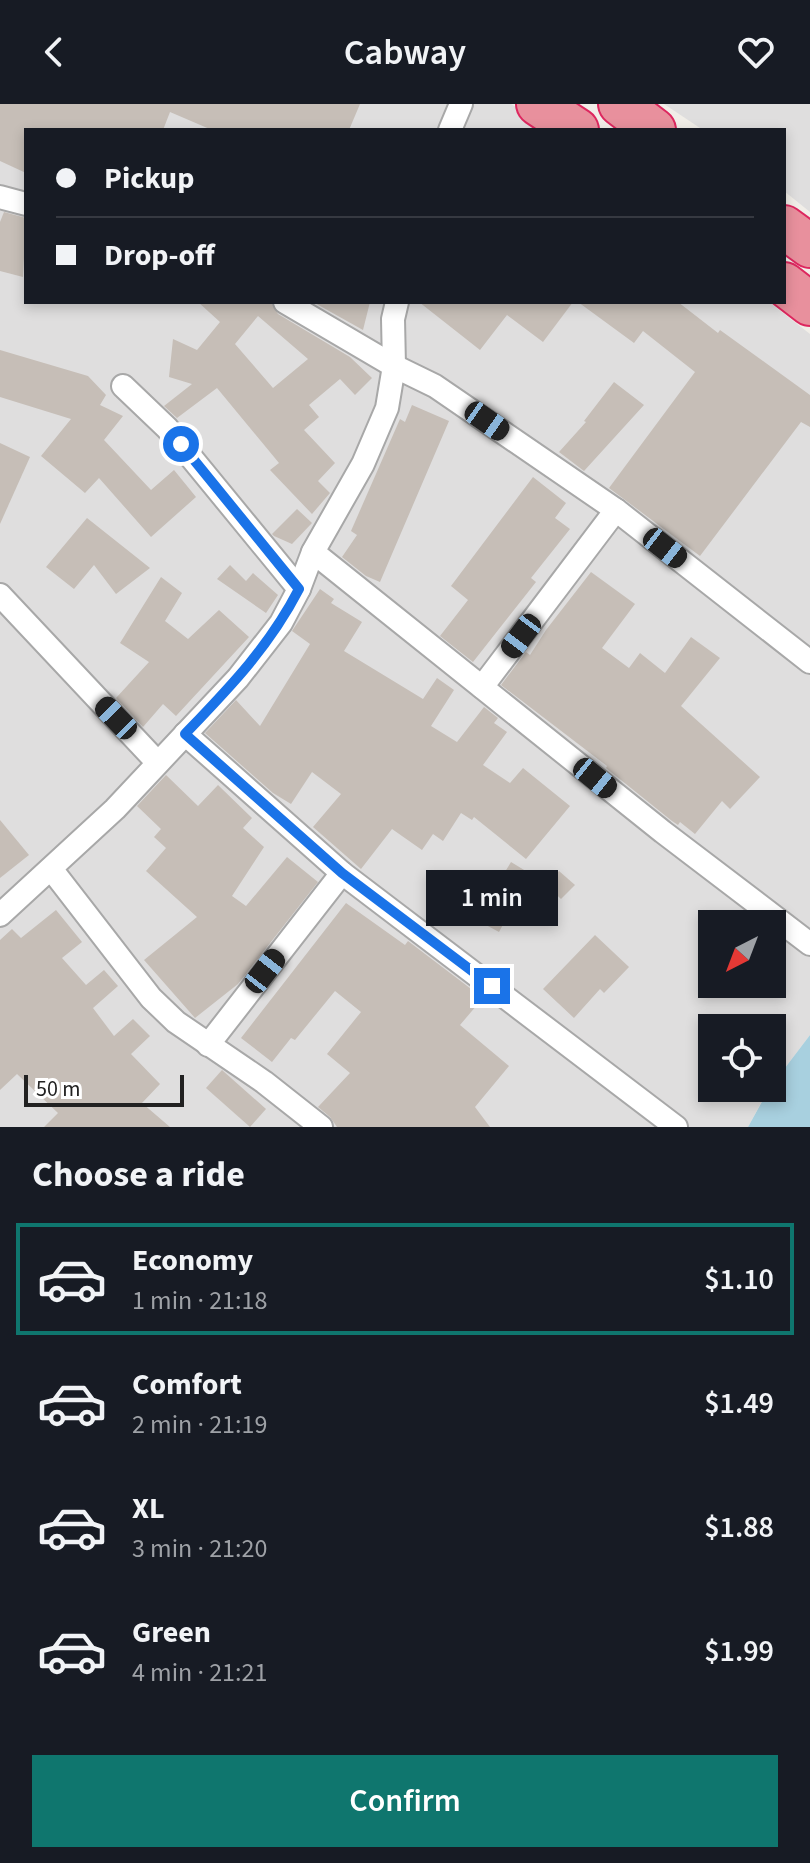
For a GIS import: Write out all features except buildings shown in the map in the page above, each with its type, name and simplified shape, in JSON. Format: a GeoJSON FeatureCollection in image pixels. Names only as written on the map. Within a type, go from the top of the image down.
{"type":"FeatureCollection","features":[{"type":"Feature","properties":{"kind":"highway"},"geometry":{"type":"LineString","coordinates":[[538,104],[574,128]]}},
{"type":"Feature","properties":{"kind":"highway"},"geometry":{"type":"LineString","coordinates":[[620,104],[651,128]]}},
{"type":"Feature","properties":{"kind":"highway"},"geometry":{"type":"LineString","coordinates":[[786,228],[810,246]]}},
{"type":"Feature","properties":{"kind":"highway"},"geometry":{"type":"LineString","coordinates":[[786,286],[810,304]]}},
{"type":"Feature","properties":{"kind":"street"},"geometry":{"type":"LineString","coordinates":[[451,128],[461,104]]}},
{"type":"Feature","properties":{"kind":"street"},"geometry":{"type":"LineString","coordinates":[[0,197],[24,203]]}},
{"type":"Feature","properties":{"kind":"street"},"geometry":{"type":"LineString","coordinates":[[288,304],[394,366],[435,386],[616,510],[810,662]]}},
{"type":"Feature","properties":{"kind":"street"},"geometry":{"type":"LineString","coordinates":[[0,915],[115,809],[238,678],[273,634],[299,589],[313,552],[363,464],[387,408],[394,366],[393,319],[397,304]]}},
{"type":"Feature","properties":{"kind":"street"},"geometry":{"type":"LineString","coordinates":[[123,386],[184,448],[299,589]]}},
{"type":"Feature","properties":{"kind":"street"},"geometry":{"type":"LineString","coordinates":[[482,687],[616,510]]}},
{"type":"Feature","properties":{"kind":"street"},"geometry":{"type":"LineString","coordinates":[[313,552],[663,832],[810,944]]}},
{"type":"Feature","properties":{"kind":"street"},"geometry":{"type":"LineString","coordinates":[[0,595],[157,762]]}},
{"type":"Feature","properties":{"kind":"street"},"geometry":{"type":"LineString","coordinates":[[185,734],[342,873],[676,1127]]}},
{"type":"Feature","properties":{"kind":"street"},"geometry":{"type":"LineString","coordinates":[[52,870],[151,998],[176,1022],[264,1082],[321,1127]]}},
{"type":"Feature","properties":{"kind":"street"},"geometry":{"type":"LineString","coordinates":[[208,1045],[342,873]]}},
{"type":"Feature","properties":{"kind":"shaded area"},"geometry":{"type":"Polygon","coordinates":[[[0,104],[511,104],[550,128],[24,128],[24,304],[772,304],[810,334],[810,1035],[786,1067],[786,1014],[698,1014],[698,1102],[761,1102],[748,1127],[0,1127],[0,104]]]}},
{"type":"Feature","properties":{"kind":"shaded area"},"geometry":{"type":"Polygon","coordinates":[[[664,104],[810,104],[810,212],[786,193],[786,128],[700,128],[664,104]]]}},
{"type":"Feature","properties":{"kind":"water"},"geometry":{"type":"Polygon","coordinates":[[[810,1035],[810,1127],[748,1127],[762,1102],[786,1102],[786,1067],[810,1035]]]}},
{"type":"Feature","properties":{"kind":"route"},"geometry":{"type":"LineString","coordinates":[[181,444],[299,589],[281,623],[238,678],[185,734],[342,873],[492,986]]}}]}
